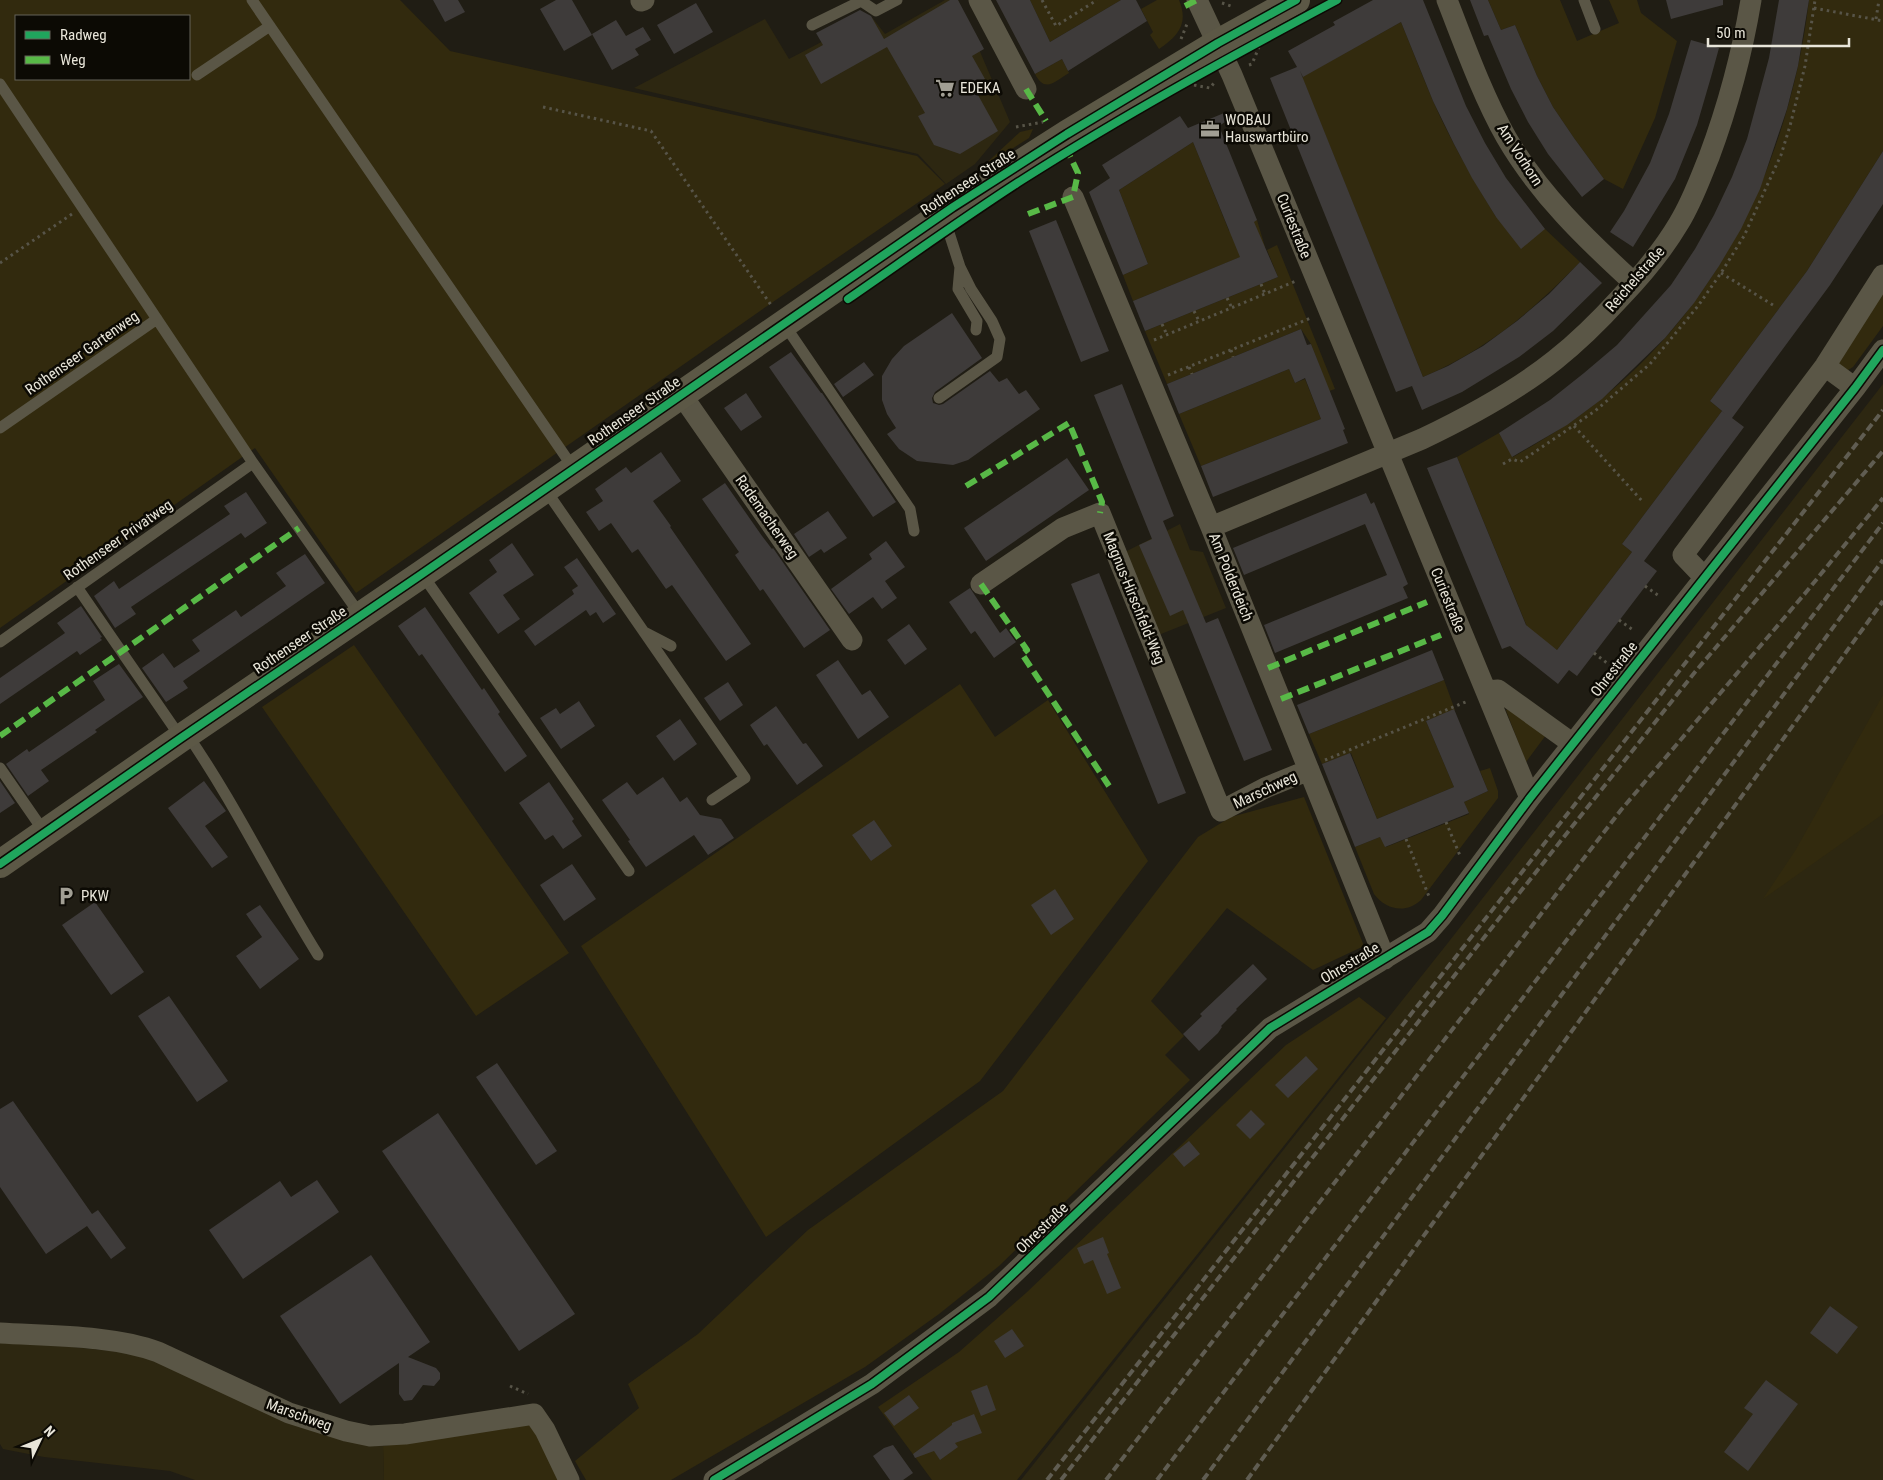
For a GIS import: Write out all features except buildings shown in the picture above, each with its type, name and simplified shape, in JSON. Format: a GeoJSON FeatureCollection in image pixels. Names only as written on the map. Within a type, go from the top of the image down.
{"type":"FeatureCollection","features":[{"type":"Feature","properties":{"kind":"street"},"geometry":{"type":"LineString","coordinates":[[979,0],[1026,89]]}},
{"type":"Feature","properties":{"kind":"street","name":"Curiestraße"},"geometry":{"type":"LineString","coordinates":[[1197,0],[1222,51],[1388,453],[1477,696],[1530,798]]}},
{"type":"Feature","properties":{"kind":"street","name":"Rothenseer Straße"},"geometry":{"type":"LineString","coordinates":[[0,864],[943,214],[1067,134],[1222,51],[1296,0]]}},
{"type":"Feature","properties":{"kind":"street","name":"Am Vorhorn"},"geometry":{"type":"LineString","coordinates":[[1447,0],[1491,107],[1517,154],[1563,215],[1634,283]]}},
{"type":"Feature","properties":{"kind":"street","name":"Reichelstraße"},"geometry":{"type":"LineString","coordinates":[[1388,453],[1456,422],[1530,378],[1556,359],[1581,338],[1634,283],[1662,249],[1680,222],[1703,172],[1728,104],[1751,0]]}},
{"type":"Feature","properties":{"kind":"street","name":"Am Polderdeich"},"geometry":{"type":"LineString","coordinates":[[1074,196],[1211,527],[1385,959]]}},
{"type":"Feature","properties":{"kind":"street"},"geometry":{"type":"LineString","coordinates":[[1704,577],[1682,555],[1825,366],[1883,275]]}},
{"type":"Feature","properties":{"kind":"street","name":"Ohrestraße"},"geometry":{"type":"LineString","coordinates":[[714,1480],[872,1384],[989,1297],[1270,1028],[1428,932],[1530,798],[1883,350]]}},
{"type":"Feature","properties":{"kind":"street"},"geometry":{"type":"LineString","coordinates":[[1825,366],[1854,388]]}},
{"type":"Feature","properties":{"kind":"street","name":"Rademacherweg"},"geometry":{"type":"LineString","coordinates":[[681,394],[852,640]]}},
{"type":"Feature","properties":{"kind":"street"},"geometry":{"type":"LineString","coordinates":[[1211,527],[1388,453]]}},
{"type":"Feature","properties":{"kind":"street","name":"Magnus-Hirschfeld-Weg"},"geometry":{"type":"LineString","coordinates":[[981,584],[1064,528],[1100,513],[1221,811]]}},
{"type":"Feature","properties":{"kind":"street"},"geometry":{"type":"LineString","coordinates":[[1477,696],[1498,690],[1573,744]]}},
{"type":"Feature","properties":{"kind":"street","name":"Marschweg"},"geometry":{"type":"LineString","coordinates":[[1221,811],[1264,788],[1309,768]]}},
{"type":"Feature","properties":{"kind":"street","name":"Marschweg"},"geometry":{"type":"LineString","coordinates":[[0,1333],[78,1337],[139,1346],[158,1352],[289,1414],[370,1436],[405,1434],[534,1414],[546,1430],[569,1480]]}},
{"type":"Feature","properties":{"kind":"lane"},"geometry":{"type":"LineString","coordinates":[[252,0],[574,468]]}},
{"type":"Feature","properties":{"kind":"lane"},"geometry":{"type":"LineString","coordinates":[[812,25],[860,1],[876,11],[897,0]]}},
{"type":"Feature","properties":{"kind":"lane"},"geometry":{"type":"LineString","coordinates":[[1584,0],[1595,29]]}},
{"type":"Feature","properties":{"kind":"lane"},"geometry":{"type":"LineString","coordinates":[[197,75],[270,26]]}},
{"type":"Feature","properties":{"kind":"lane","name":"Rothenseer Straße"},"geometry":{"type":"LineString","coordinates":[[0,84],[253,463],[361,616]]}},
{"type":"Feature","properties":{"kind":"lane","name":"Rothenseer Straße"},"geometry":{"type":"LineString","coordinates":[[939,398],[997,357],[1000,339],[960,267],[943,214]]}},
{"type":"Feature","properties":{"kind":"lane"},"geometry":{"type":"LineString","coordinates":[[960,267],[958,289],[977,321],[976,330]]}},
{"type":"Feature","properties":{"kind":"lane","name":"Rothenseer Gartenweg"},"geometry":{"type":"LineString","coordinates":[[0,428],[158,319]]}},
{"type":"Feature","properties":{"kind":"lane"},"geometry":{"type":"LineString","coordinates":[[784,324],[910,509],[914,531]]}},
{"type":"Feature","properties":{"kind":"lane","name":"Rothenseer Privatweg"},"geometry":{"type":"LineString","coordinates":[[0,642],[253,463]]}},
{"type":"Feature","properties":{"kind":"lane"},"geometry":{"type":"LineString","coordinates":[[545,488],[745,778],[712,800]]}},
{"type":"Feature","properties":{"kind":"lane"},"geometry":{"type":"LineString","coordinates":[[422,574],[629,871]]}},
{"type":"Feature","properties":{"kind":"lane"},"geometry":{"type":"LineString","coordinates":[[77,587],[184,736],[251,837],[280,893],[318,955]]}},
{"type":"Feature","properties":{"kind":"lane"},"geometry":{"type":"LineString","coordinates":[[642,631],[670,646]]}},
{"type":"Feature","properties":{"kind":"lane"},"geometry":{"type":"LineString","coordinates":[[0,768],[45,833]]}},
{"type":"Feature","properties":{"kind":"path"},"geometry":{"type":"LineString","coordinates":[[1042,0],[1056,26],[1097,0]]}},
{"type":"Feature","properties":{"kind":"path"},"geometry":{"type":"LineString","coordinates":[[1218,0],[1234,8],[1238,6]]}},
{"type":"Feature","properties":{"kind":"path"},"geometry":{"type":"LineString","coordinates":[[1503,464],[1512,459],[1520,462],[1574,426],[1595,411],[1650,364],[1698,306],[1721,274],[1744,236],[1783,148],[1805,66],[1815,0]]}},
{"type":"Feature","properties":{"kind":"path"},"geometry":{"type":"LineString","coordinates":[[1876,19],[1879,0]]}},
{"type":"Feature","properties":{"kind":"path"},"geometry":{"type":"LineString","coordinates":[[1814,8],[1883,21]]}},
{"type":"Feature","properties":{"kind":"path"},"geometry":{"type":"LineString","coordinates":[[1222,51],[1258,42],[1252,64],[1249,66]]}},
{"type":"Feature","properties":{"kind":"path"},"geometry":{"type":"LineString","coordinates":[[1185,83],[1210,88],[1214,83]]}},
{"type":"Feature","properties":{"kind":"path"},"geometry":{"type":"LineString","coordinates":[[543,107],[651,131],[784,324]]}},
{"type":"Feature","properties":{"kind":"path"},"geometry":{"type":"LineString","coordinates":[[0,263],[70,215]]}},
{"type":"Feature","properties":{"kind":"path"},"geometry":{"type":"LineString","coordinates":[[1721,274],[1772,305]]}},
{"type":"Feature","properties":{"kind":"path"},"geometry":{"type":"LineString","coordinates":[[1136,348],[1297,281]]}},
{"type":"Feature","properties":{"kind":"path"},"geometry":{"type":"LineString","coordinates":[[1261,284],[1265,294]]}},
{"type":"Feature","properties":{"kind":"path"},"geometry":{"type":"LineString","coordinates":[[1228,298],[1232,308]]}},
{"type":"Feature","properties":{"kind":"path"},"geometry":{"type":"LineString","coordinates":[[1194,311],[1199,322]]}},
{"type":"Feature","properties":{"kind":"path"},"geometry":{"type":"LineString","coordinates":[[1150,382],[1312,318]]}},
{"type":"Feature","properties":{"kind":"path"},"geometry":{"type":"LineString","coordinates":[[1162,324],[1167,335]]}},
{"type":"Feature","properties":{"kind":"path"},"geometry":{"type":"LineString","coordinates":[[1270,334],[1273,341]]}},
{"type":"Feature","properties":{"kind":"path"},"geometry":{"type":"LineString","coordinates":[[1231,350],[1233,357]]}},
{"type":"Feature","properties":{"kind":"path"},"geometry":{"type":"LineString","coordinates":[[1189,367],[1192,374]]}},
{"type":"Feature","properties":{"kind":"path"},"geometry":{"type":"LineString","coordinates":[[1574,426],[1643,502]]}},
{"type":"Feature","properties":{"kind":"path"},"geometry":{"type":"LineString","coordinates":[[1645,586],[1659,596]]}},
{"type":"Feature","properties":{"kind":"path"},"geometry":{"type":"LineString","coordinates":[[1620,620],[1633,630]]}},
{"type":"Feature","properties":{"kind":"path"},"geometry":{"type":"LineString","coordinates":[[1594,653],[1607,663]]}},
{"type":"Feature","properties":{"kind":"path"},"geometry":{"type":"LineString","coordinates":[[1309,768],[1477,696]]}},
{"type":"Feature","properties":{"kind":"path"},"geometry":{"type":"LineString","coordinates":[[1446,822],[1461,858]]}},
{"type":"Feature","properties":{"kind":"path"},"geometry":{"type":"LineString","coordinates":[[1406,839],[1431,900]]}},
{"type":"Feature","properties":{"kind":"path"},"geometry":{"type":"LineString","coordinates":[[510,1386],[536,1397]]}},
{"type":"Feature","properties":{"kind":"shaded area"},"geometry":{"type":"Polygon","coordinates":[[[0,0],[400,0],[450,51],[917,156],[945,184],[356,593],[255,448],[0,628],[0,0]]]}},
{"type":"Feature","properties":{"kind":"shaded area"},"geometry":{"type":"Polygon","coordinates":[[[945,0],[958,0],[1010,122],[975,164],[946,184],[918,154],[634,88],[765,19],[789,59],[871,16],[885,34],[945,0]]]}},
{"type":"Feature","properties":{"kind":"shaded area"},"geometry":{"type":"Polygon","coordinates":[[[1030,0],[1121,0],[1050,42],[1030,0]]]}},
{"type":"Feature","properties":{"kind":"shaded area"},"geometry":{"type":"Polygon","coordinates":[[[1157,0],[1179,0],[1183,16],[1180,29],[1172,39],[1159,49],[1150,35],[1153,32],[1141,9],[1157,0]]]}},
{"type":"Feature","properties":{"kind":"shaded area"},"geometry":{"type":"Polygon","coordinates":[[[1488,0],[1560,0],[1577,41],[1619,23],[1609,0],[1637,0],[1641,13],[1677,41],[1655,118],[1623,189],[1604,179],[1574,138],[1553,107],[1515,25],[1501,30],[1488,0]]]}},
{"type":"Feature","properties":{"kind":"shaded area"},"geometry":{"type":"Polygon","coordinates":[[[1809,0],[1883,0],[1883,151],[1807,271],[1710,401],[1722,411],[1622,544],[1632,552],[1557,650],[1530,634],[1457,457],[1499,433],[1513,457],[1547,437],[1601,399],[1644,360],[1682,317],[1716,270],[1744,220],[1767,168],[1786,113],[1800,57],[1809,0]]]}},
{"type":"Feature","properties":{"kind":"shaded area"},"geometry":{"type":"Polygon","coordinates":[[[1401,22],[1440,116],[1496,217],[1545,229],[1580,262],[1508,328],[1468,354],[1423,377],[1302,77],[1401,22]]]}},
{"type":"Feature","properties":{"kind":"shaded area"},"geometry":{"type":"Polygon","coordinates":[[[1062,59],[1069,73],[1050,84],[1042,83],[1035,74],[1062,59]]]}},
{"type":"Feature","properties":{"kind":"shaded area"},"geometry":{"type":"Polygon","coordinates":[[[1033,129],[1029,138],[979,170],[1020,132],[1033,129]]]}},
{"type":"Feature","properties":{"kind":"shaded area"},"geometry":{"type":"Polygon","coordinates":[[[1193,142],[1229,231],[1257,220],[1265,247],[1133,301],[1123,275],[1148,264],[1119,190],[1193,142]]]}},
{"type":"Feature","properties":{"kind":"shaded area"},"geometry":{"type":"Polygon","coordinates":[[[1277,245],[1335,389],[1329,391],[1311,344],[1301,329],[1167,384],[1145,331],[1278,277],[1267,250],[1277,245]]]}},
{"type":"Feature","properties":{"kind":"shaded area"},"geometry":{"type":"Polygon","coordinates":[[[1883,287],[1883,326],[1853,367],[1848,370],[1843,369],[1837,361],[1883,287]]]}},
{"type":"Feature","properties":{"kind":"shaded area"},"geometry":{"type":"Polygon","coordinates":[[[1289,369],[1295,383],[1305,379],[1321,419],[1201,466],[1179,414],[1289,369]]]}},
{"type":"Feature","properties":{"kind":"shaded area"},"geometry":{"type":"Polygon","coordinates":[[[1883,384],[1883,1480],[1021,1480],[1447,944],[1883,384]]]}},
{"type":"Feature","properties":{"kind":"shaded area"},"geometry":{"type":"Polygon","coordinates":[[[1180,524],[1190,550],[1203,552],[1226,608],[1156,636],[1123,553],[1180,524]]]}},
{"type":"Feature","properties":{"kind":"shaded area"},"geometry":{"type":"Polygon","coordinates":[[[354,645],[569,953],[476,1016],[262,707],[354,645]]]}},
{"type":"Feature","properties":{"kind":"shaded area"},"geometry":{"type":"Polygon","coordinates":[[[1444,680],[1455,710],[1426,721],[1454,787],[1377,819],[1351,753],[1322,764],[1309,734],[1444,680]]]}},
{"type":"Feature","properties":{"kind":"shaded area"},"geometry":{"type":"Polygon","coordinates":[[[960,684],[995,737],[1048,700],[1148,861],[980,1081],[766,1237],[581,946],[960,684]]]}},
{"type":"Feature","properties":{"kind":"shaded area"},"geometry":{"type":"Polygon","coordinates":[[[1883,695],[1883,814],[1763,899],[1795,851],[1883,695]]]}},
{"type":"Feature","properties":{"kind":"shaded area"},"geometry":{"type":"Polygon","coordinates":[[[1509,709],[1546,735],[1526,762],[1506,710],[1509,709]]]}},
{"type":"Feature","properties":{"kind":"shaded area"},"geometry":{"type":"Polygon","coordinates":[[[1490,768],[1498,791],[1498,798],[1421,900],[1409,907],[1403,908],[1390,907],[1384,904],[1374,894],[1355,847],[1380,837],[1386,847],[1469,814],[1464,802],[1488,791],[1480,771],[1490,768]]]}},
{"type":"Feature","properties":{"kind":"shaded area"},"geometry":{"type":"Polygon","coordinates":[[[1304,797],[1364,946],[1313,970],[1227,908],[1151,1001],[1184,1036],[1165,1055],[1190,1080],[999,1266],[939,1314],[865,1367],[671,1480],[586,1480],[575,1461],[639,1408],[628,1384],[698,1334],[808,1230],[1003,1091],[1198,837],[1231,817],[1304,797]]]}},
{"type":"Feature","properties":{"kind":"shaded area"},"geometry":{"type":"Polygon","coordinates":[[[1359,997],[1386,1018],[1017,1480],[932,1480],[878,1407],[959,1352],[1026,1293],[1286,1045],[1359,997]]]}},
{"type":"Feature","properties":{"kind":"shaded area"},"geometry":{"type":"Polygon","coordinates":[[[0,1341],[142,1354],[383,1445],[384,1480],[195,1480],[170,1471],[44,1457],[3,1449],[0,1444],[0,1341]]]}},
{"type":"Feature","properties":{"kind":"shaded area"},"geometry":{"type":"Polygon","coordinates":[[[531,1422],[560,1480],[384,1480],[383,1446],[531,1422]]]}},
{"type":"Feature","properties":{"kind":"railway"},"geometry":{"type":"LineString","coordinates":[[1047,1480],[1883,410]]}},
{"type":"Feature","properties":{"kind":"railway"},"geometry":{"type":"LineString","coordinates":[[1061,1480],[1486,935],[1695,672],[1883,451]]}},
{"type":"Feature","properties":{"kind":"railway"},"geometry":{"type":"LineString","coordinates":[[1106,1480],[1621,810],[1807,591],[1883,498]]}},
{"type":"Feature","properties":{"kind":"railway"},"geometry":{"type":"LineString","coordinates":[[1157,1480],[1883,523]]}},
{"type":"Feature","properties":{"kind":"railway"},"geometry":{"type":"LineString","coordinates":[[1203,1480],[1883,560]]}},
{"type":"Feature","properties":{"kind":"railway"},"geometry":{"type":"LineString","coordinates":[[1247,1480],[1883,601]]}},
{"type":"Feature","properties":{"kind":"marked path"},"geometry":{"type":"LineString","coordinates":[[1185,6],[1197,0]]}},
{"type":"Feature","properties":{"kind":"marked path"},"geometry":{"type":"LineString","coordinates":[[1026,89],[1046,121]]}},
{"type":"Feature","properties":{"kind":"marked path"},"geometry":{"type":"LineString","coordinates":[[1028,214],[1073,197],[1078,173],[1068,152]]}},
{"type":"Feature","properties":{"kind":"marked path"},"geometry":{"type":"LineString","coordinates":[[966,486],[1069,423],[1102,502],[1100,513]]}},
{"type":"Feature","properties":{"kind":"marked path"},"geometry":{"type":"LineString","coordinates":[[0,736],[299,528]]}},
{"type":"Feature","properties":{"kind":"marked path"},"geometry":{"type":"LineString","coordinates":[[981,584],[1027,650],[1022,654],[1109,786]]}},
{"type":"Feature","properties":{"kind":"marked path"},"geometry":{"type":"LineString","coordinates":[[1268,668],[1427,602]]}},
{"type":"Feature","properties":{"kind":"marked path"},"geometry":{"type":"LineString","coordinates":[[1281,699],[1441,635]]}},
{"type":"Feature","properties":{"kind":"cycle path"},"geometry":{"type":"LineString","coordinates":[[0,864],[953,207],[1067,134],[1218,43],[1296,0]]}},
{"type":"Feature","properties":{"kind":"cycle path"},"geometry":{"type":"LineString","coordinates":[[848,299],[978,209],[1099,132],[1337,0]]}},
{"type":"Feature","properties":{"kind":"cycle path"},"geometry":{"type":"LineString","coordinates":[[714,1480],[872,1384],[989,1297],[1270,1028],[1428,932],[1530,798],[1855,388],[1883,350]]}},
{"type":"Feature","properties":{"kind":"place","name":"EDEKA"},"geometry":{"type":"Point","coordinates":[945,88]}},
{"type":"Feature","properties":{"kind":"place","name":"WOBAU Hauswartbüro"},"geometry":{"type":"Point","coordinates":[1210,129]}},
{"type":"Feature","properties":{"kind":"place","name":"PKW"},"geometry":{"type":"Point","coordinates":[66,896]}}]}
